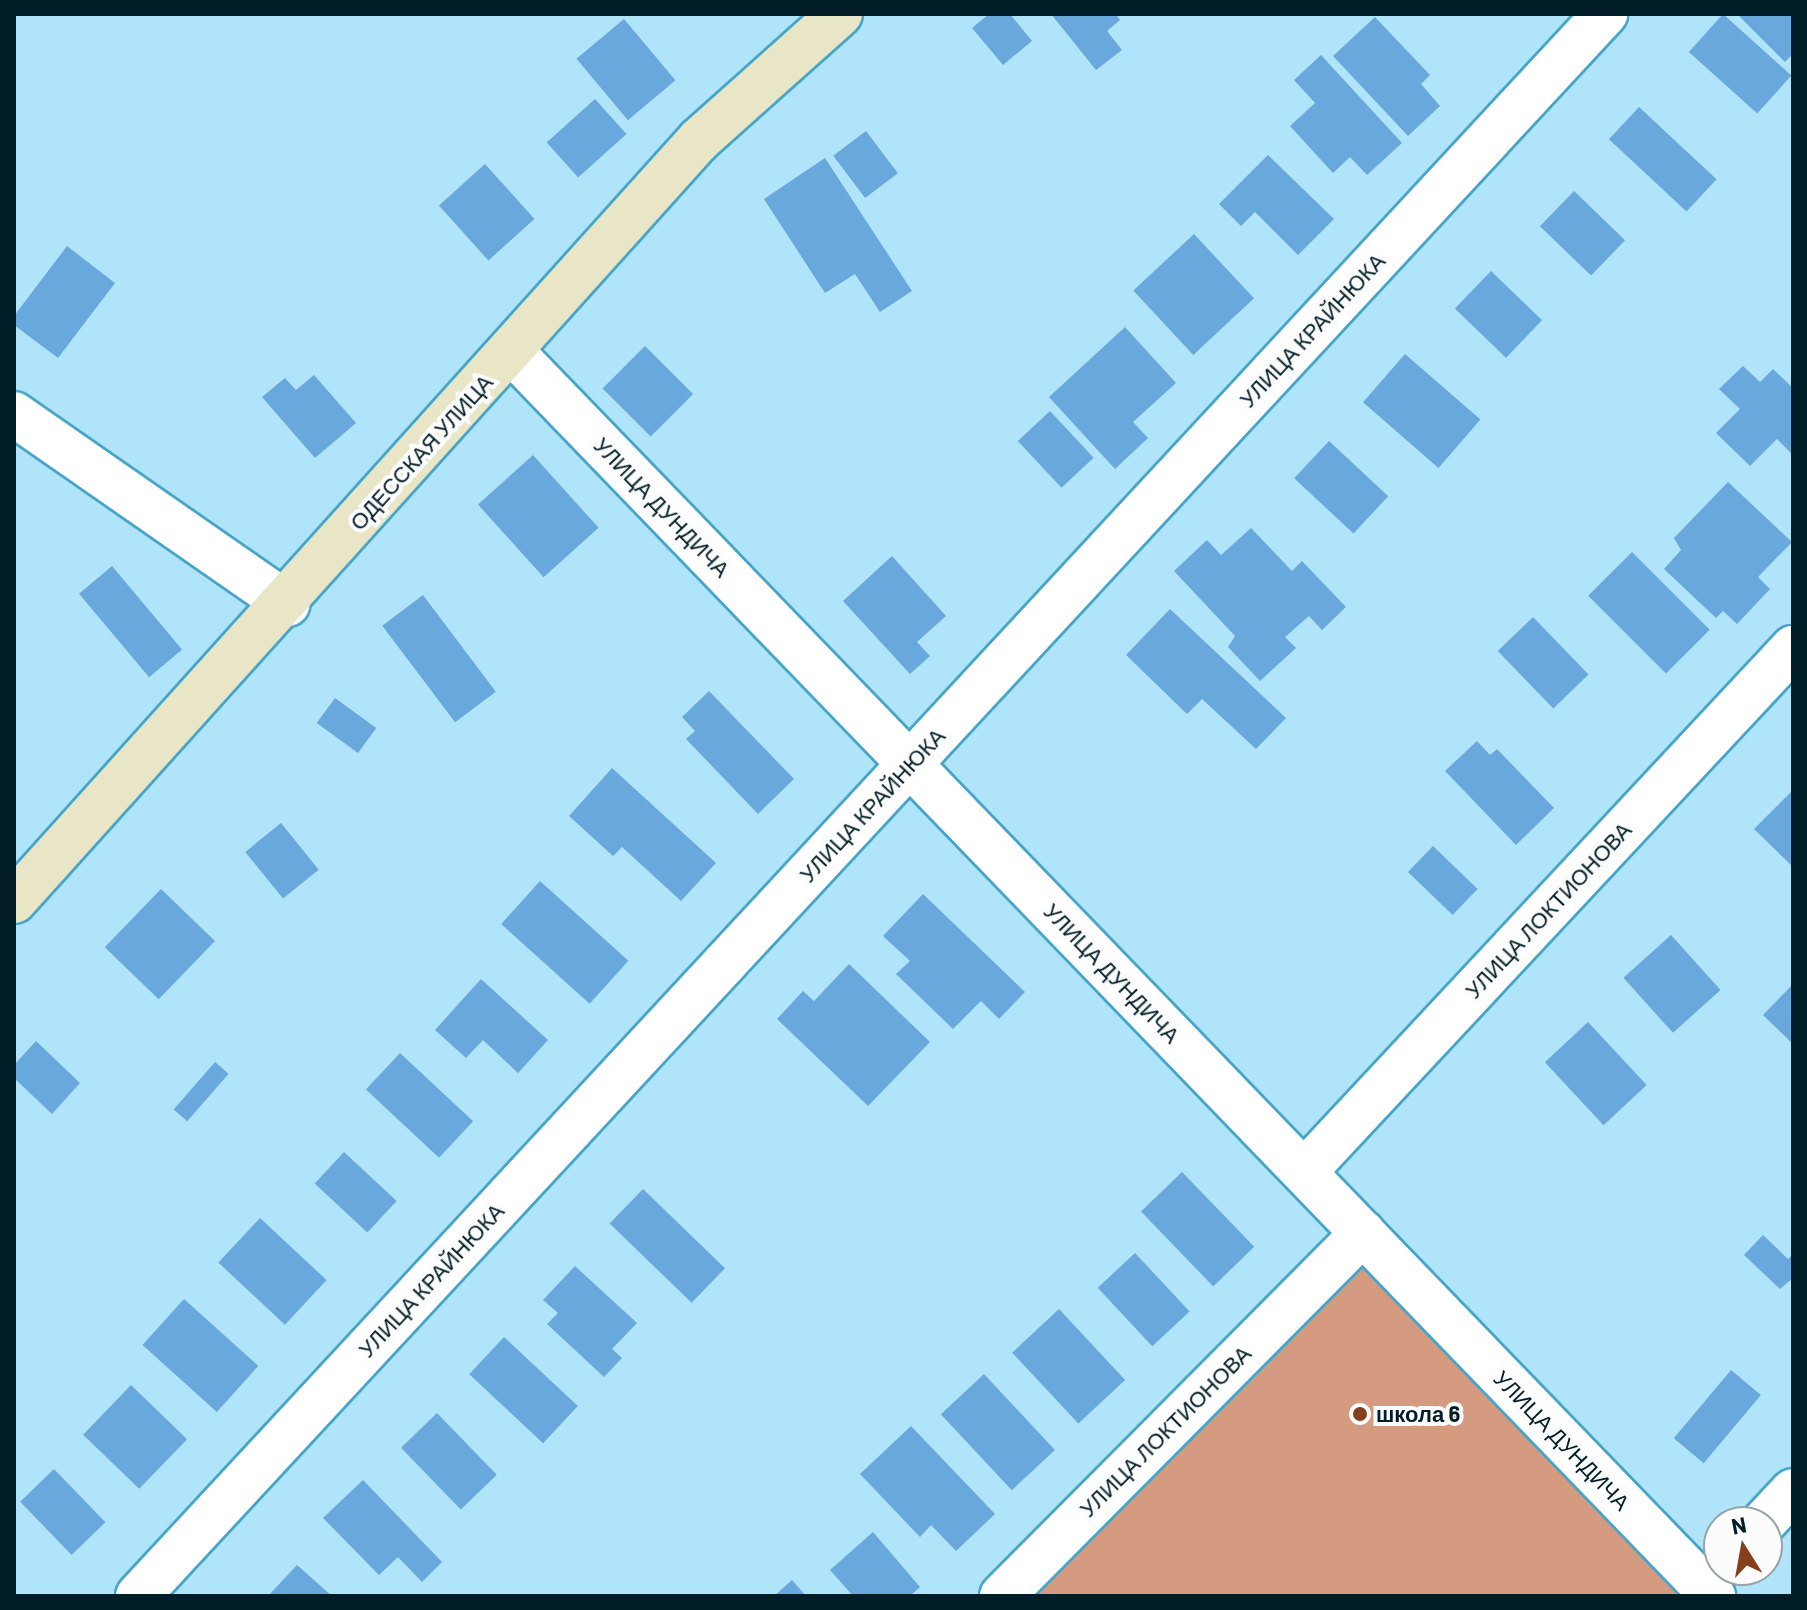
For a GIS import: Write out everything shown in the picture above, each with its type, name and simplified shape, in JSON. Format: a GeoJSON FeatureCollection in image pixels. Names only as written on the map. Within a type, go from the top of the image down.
{"type":"FeatureCollection","features":[{"type":"Feature","properties":{"kind":"main road","name":"ОДЕССКАЯ УЛИЦА"},"geometry":{"type":"LineString","coordinates":[[14,901],[287,604],[699,140],[840,14]]}},
{"type":"Feature","properties":{"kind":"street","name":"УЛИЦА КРАЙНЮКА"},"geometry":{"type":"LineString","coordinates":[[138,1596],[1605,14]]}},
{"type":"Feature","properties":{"kind":"street","name":"УЛИЦА ДУНДИЧА"},"geometry":{"type":"LineString","coordinates":[[511,351],[1363,1233],[1703,1574]]}},
{"type":"Feature","properties":{"kind":"street"},"geometry":{"type":"LineString","coordinates":[[14,414],[287,604]]}},
{"type":"Feature","properties":{"kind":"street","name":"УЛИЦА ЛОКТИОНОВА"},"geometry":{"type":"LineString","coordinates":[[1304,1172],[1793,648]]}},
{"type":"Feature","properties":{"kind":"street","name":"УЛИЦА ЛОКТИОНОВА"},"geometry":{"type":"LineString","coordinates":[[1002,1596],[1363,1233]]}},
{"type":"Feature","properties":{"kind":"street"},"geometry":{"type":"LineString","coordinates":[[1779,1506],[1793,1491]]}},
{"type":"Feature","properties":{"kind":"shaded area","name":"школа 6"},"geometry":{"type":"Polygon","coordinates":[[[1363,1233],[1713,1596],[1002,1596],[1363,1233]]]}},
{"type":"Feature","properties":{"kind":"building"},"geometry":{"type":"Polygon","coordinates":[[[989,14],[1010,14],[1032,41],[1003,65],[972,28],[989,14]]]}},
{"type":"Feature","properties":{"kind":"building"},"geometry":{"type":"Polygon","coordinates":[[[1051,14],[1116,14],[1120,20],[1107,31],[1122,50],[1096,70],[1051,14]]]}},
{"type":"Feature","properties":{"kind":"building"},"geometry":{"type":"Polygon","coordinates":[[[1723,14],[1791,76],[1757,113],[1689,52],[1723,14]]]}},
{"type":"Feature","properties":{"kind":"building"},"geometry":{"type":"Polygon","coordinates":[[[1737,14],[1793,14],[1793,54],[1785,62],[1737,14]]]}},
{"type":"Feature","properties":{"kind":"building"},"geometry":{"type":"Polygon","coordinates":[[[1375,17],[1430,75],[1421,84],[1440,106],[1408,136],[1333,56],[1375,17]]]}},
{"type":"Feature","properties":{"kind":"building"},"geometry":{"type":"Polygon","coordinates":[[[624,19],[675,80],[628,120],[577,59],[624,19]]]}},
{"type":"Feature","properties":{"kind":"building"},"geometry":{"type":"Polygon","coordinates":[[[1321,55],[1402,143],[1367,175],[1350,157],[1333,173],[1290,126],[1315,103],[1294,80],[1321,55]]]}},
{"type":"Feature","properties":{"kind":"building"},"geometry":{"type":"Polygon","coordinates":[[[595,99],[626,134],[578,177],[547,142],[595,99]]]}},
{"type":"Feature","properties":{"kind":"building"},"geometry":{"type":"Polygon","coordinates":[[[1639,107],[1717,179],[1687,211],[1609,139],[1639,107]]]}},
{"type":"Feature","properties":{"kind":"building"},"geometry":{"type":"Polygon","coordinates":[[[866,131],[898,173],[865,198],[833,156],[866,131]]]}},
{"type":"Feature","properties":{"kind":"building"},"geometry":{"type":"Polygon","coordinates":[[[1268,155],[1334,219],[1298,255],[1255,212],[1241,226],[1219,204],[1268,155]]]}},
{"type":"Feature","properties":{"kind":"building"},"geometry":{"type":"Polygon","coordinates":[[[825,158],[912,291],[880,312],[855,274],[825,293],[764,199],[825,158]]]}},
{"type":"Feature","properties":{"kind":"building"},"geometry":{"type":"Polygon","coordinates":[[[485,164],[535,219],[488,260],[439,205],[485,164]]]}},
{"type":"Feature","properties":{"kind":"building"},"geometry":{"type":"Polygon","coordinates":[[[1574,191],[1625,240],[1591,276],[1540,226],[1574,191]]]}},
{"type":"Feature","properties":{"kind":"building"},"geometry":{"type":"Polygon","coordinates":[[[1194,234],[1254,298],[1193,355],[1133,291],[1194,234]]]}},
{"type":"Feature","properties":{"kind":"building"},"geometry":{"type":"Polygon","coordinates":[[[67,246],[115,283],[58,358],[14,325],[14,316],[67,246]]]}},
{"type":"Feature","properties":{"kind":"building"},"geometry":{"type":"Polygon","coordinates":[[[1491,271],[1542,320],[1506,358],[1455,308],[1491,271]]]}},
{"type":"Feature","properties":{"kind":"building"},"geometry":{"type":"Polygon","coordinates":[[[1125,327],[1176,383],[1133,422],[1148,438],[1115,469],[1049,397],[1125,327]]]}},
{"type":"Feature","properties":{"kind":"building"},"geometry":{"type":"Polygon","coordinates":[[[645,346],[693,394],[651,437],[603,388],[645,346]]]}},
{"type":"Feature","properties":{"kind":"building"},"geometry":{"type":"Polygon","coordinates":[[[1405,354],[1480,420],[1438,468],[1363,402],[1405,354]]]}},
{"type":"Feature","properties":{"kind":"building"},"geometry":{"type":"Polygon","coordinates":[[[1743,366],[1760,382],[1773,369],[1793,388],[1793,455],[1777,439],[1750,466],[1716,433],[1740,409],[1719,389],[1743,366]]]}},
{"type":"Feature","properties":{"kind":"building"},"geometry":{"type":"Polygon","coordinates":[[[314,375],[356,423],[315,458],[262,397],[285,378],[296,390],[314,375]]]}},
{"type":"Feature","properties":{"kind":"building"},"geometry":{"type":"Polygon","coordinates":[[[1050,411],[1094,458],[1061,488],[1018,441],[1050,411]]]}},
{"type":"Feature","properties":{"kind":"building"},"geometry":{"type":"Polygon","coordinates":[[[1329,441],[1388,496],[1353,534],[1294,478],[1329,441]]]}},
{"type":"Feature","properties":{"kind":"building"},"geometry":{"type":"Polygon","coordinates":[[[533,455],[599,528],[544,577],[478,505],[533,455]]]}},
{"type":"Feature","properties":{"kind":"building"},"geometry":{"type":"Polygon","coordinates":[[[1728,482],[1792,542],[1758,577],[1770,589],[1737,624],[1723,611],[1716,618],[1664,569],[1681,550],[1674,538],[1728,482]]]}},
{"type":"Feature","properties":{"kind":"building"},"geometry":{"type":"Polygon","coordinates":[[[1251,528],[1292,571],[1302,561],[1346,607],[1322,630],[1309,616],[1285,637],[1296,648],[1260,681],[1228,647],[1235,636],[1174,571],[1207,540],[1221,555],[1251,528]]]}},
{"type":"Feature","properties":{"kind":"building"},"geometry":{"type":"Polygon","coordinates":[[[1632,552],[1710,630],[1666,674],[1588,596],[1632,552]]]}},
{"type":"Feature","properties":{"kind":"building"},"geometry":{"type":"Polygon","coordinates":[[[892,556],[946,616],[917,642],[930,656],[910,674],[843,601],[892,556]]]}},
{"type":"Feature","properties":{"kind":"building"},"geometry":{"type":"Polygon","coordinates":[[[112,566],[182,649],[149,677],[79,594],[112,566]]]}},
{"type":"Feature","properties":{"kind":"building"},"geometry":{"type":"Polygon","coordinates":[[[423,595],[496,692],[455,722],[382,626],[423,595]]]}},
{"type":"Feature","properties":{"kind":"building"},"geometry":{"type":"Polygon","coordinates":[[[1170,609],[1286,718],[1256,749],[1202,699],[1187,714],[1126,655],[1170,609]]]}},
{"type":"Feature","properties":{"kind":"building"},"geometry":{"type":"Polygon","coordinates":[[[1533,617],[1589,675],[1553,709],[1498,651],[1533,617]]]}},
{"type":"Feature","properties":{"kind":"building"},"geometry":{"type":"Polygon","coordinates":[[[709,691],[794,779],[758,814],[686,739],[695,731],[682,717],[709,691]]]}},
{"type":"Feature","properties":{"kind":"building"},"geometry":{"type":"Polygon","coordinates":[[[335,698],[376,728],[358,753],[317,723],[335,698]]]}},
{"type":"Feature","properties":{"kind":"building"},"geometry":{"type":"Polygon","coordinates":[[[1477,741],[1490,755],[1497,749],[1554,808],[1516,845],[1445,771],[1477,741]]]}},
{"type":"Feature","properties":{"kind":"building"},"geometry":{"type":"Polygon","coordinates":[[[612,768],[716,863],[681,901],[622,847],[613,856],[569,816],[612,768]]]}},
{"type":"Feature","properties":{"kind":"building"},"geometry":{"type":"Polygon","coordinates":[[[1793,790],[1793,867],[1754,829],[1793,790]]]}},
{"type":"Feature","properties":{"kind":"building"},"geometry":{"type":"Polygon","coordinates":[[[281,823],[319,870],[283,899],[245,852],[281,823]]]}},
{"type":"Feature","properties":{"kind":"building"},"geometry":{"type":"Polygon","coordinates":[[[1433,846],[1478,889],[1453,915],[1408,872],[1433,846]]]}},
{"type":"Feature","properties":{"kind":"building"},"geometry":{"type":"Polygon","coordinates":[[[540,881],[628,961],[590,1004],[501,924],[540,881]]]}},
{"type":"Feature","properties":{"kind":"building"},"geometry":{"type":"Polygon","coordinates":[[[161,889],[215,941],[159,999],[105,947],[161,889]]]}},
{"type":"Feature","properties":{"kind":"building"},"geometry":{"type":"Polygon","coordinates":[[[923,894],[1025,992],[999,1019],[981,1001],[953,1029],[896,974],[910,961],[883,936],[923,894]]]}},
{"type":"Feature","properties":{"kind":"building"},"geometry":{"type":"Polygon","coordinates":[[[1671,935],[1721,990],[1673,1033],[1623,978],[1671,935]]]}},
{"type":"Feature","properties":{"kind":"building"},"geometry":{"type":"Polygon","coordinates":[[[849,964],[930,1042],[868,1106],[777,1019],[803,991],[814,1001],[849,964]]]}},
{"type":"Feature","properties":{"kind":"building"},"geometry":{"type":"Polygon","coordinates":[[[481,979],[548,1040],[518,1073],[483,1040],[466,1058],[435,1030],[481,979]]]}},
{"type":"Feature","properties":{"kind":"building"},"geometry":{"type":"Polygon","coordinates":[[[1793,984],[1793,1044],[1763,1015],[1793,984]]]}},
{"type":"Feature","properties":{"kind":"building"},"geometry":{"type":"Polygon","coordinates":[[[1588,1022],[1647,1085],[1604,1125],[1545,1062],[1588,1022]]]}},
{"type":"Feature","properties":{"kind":"building"},"geometry":{"type":"Polygon","coordinates":[[[36,1041],[80,1083],[52,1114],[14,1078],[14,1065],[36,1041]]]}},
{"type":"Feature","properties":{"kind":"building"},"geometry":{"type":"Polygon","coordinates":[[[400,1053],[473,1121],[439,1158],[366,1090],[400,1053]]]}},
{"type":"Feature","properties":{"kind":"building"},"geometry":{"type":"Polygon","coordinates":[[[215,1062],[229,1074],[187,1121],[174,1110],[215,1062]]]}},
{"type":"Feature","properties":{"kind":"building"},"geometry":{"type":"Polygon","coordinates":[[[344,1152],[397,1201],[367,1233],[315,1183],[344,1152]]]}},
{"type":"Feature","properties":{"kind":"building"},"geometry":{"type":"Polygon","coordinates":[[[1182,1172],[1254,1247],[1213,1286],[1141,1212],[1182,1172]]]}},
{"type":"Feature","properties":{"kind":"building"},"geometry":{"type":"Polygon","coordinates":[[[643,1189],[725,1268],[692,1303],[610,1224],[643,1189]]]}},
{"type":"Feature","properties":{"kind":"building"},"geometry":{"type":"Polygon","coordinates":[[[260,1218],[327,1280],[285,1325],[218,1263],[260,1218]]]}},
{"type":"Feature","properties":{"kind":"building"},"geometry":{"type":"Polygon","coordinates":[[[1763,1235],[1788,1259],[1793,1254],[1793,1278],[1780,1289],[1744,1255],[1763,1235]]]}},
{"type":"Feature","properties":{"kind":"building"},"geometry":{"type":"Polygon","coordinates":[[[1135,1253],[1190,1312],[1152,1346],[1098,1288],[1135,1253]]]}},
{"type":"Feature","properties":{"kind":"building"},"geometry":{"type":"Polygon","coordinates":[[[575,1266],[637,1323],[612,1349],[622,1358],[604,1377],[547,1324],[558,1313],[543,1300],[575,1266]]]}},
{"type":"Feature","properties":{"kind":"building"},"geometry":{"type":"Polygon","coordinates":[[[184,1299],[258,1366],[217,1412],[143,1345],[184,1299]]]}},
{"type":"Feature","properties":{"kind":"building"},"geometry":{"type":"Polygon","coordinates":[[[1059,1309],[1125,1380],[1078,1424],[1012,1353],[1059,1309]]]}},
{"type":"Feature","properties":{"kind":"building"},"geometry":{"type":"Polygon","coordinates":[[[504,1337],[578,1406],[543,1443],[469,1374],[504,1337]]]}},
{"type":"Feature","properties":{"kind":"building"},"geometry":{"type":"Polygon","coordinates":[[[1731,1370],[1761,1395],[1704,1463],[1674,1438],[1731,1370]]]}},
{"type":"Feature","properties":{"kind":"building"},"geometry":{"type":"Polygon","coordinates":[[[984,1374],[1055,1450],[1012,1490],[941,1414],[984,1374]]]}},
{"type":"Feature","properties":{"kind":"building"},"geometry":{"type":"Polygon","coordinates":[[[131,1385],[187,1439],[139,1489],[83,1435],[131,1385]]]}},
{"type":"Feature","properties":{"kind":"building"},"geometry":{"type":"Polygon","coordinates":[[[437,1413],[497,1475],[461,1510],[401,1448],[437,1413]]]}},
{"type":"Feature","properties":{"kind":"building"},"geometry":{"type":"Polygon","coordinates":[[[911,1426],[995,1514],[956,1551],[931,1525],[920,1537],[860,1474],[911,1426]]]}},
{"type":"Feature","properties":{"kind":"building"},"geometry":{"type":"Polygon","coordinates":[[[54,1469],[105,1522],[72,1555],[20,1502],[54,1469]]]}},
{"type":"Feature","properties":{"kind":"building"},"geometry":{"type":"Polygon","coordinates":[[[363,1480],[442,1562],[422,1582],[398,1557],[379,1575],[323,1518],[363,1480]]]}},
{"type":"Feature","properties":{"kind":"building"},"geometry":{"type":"Polygon","coordinates":[[[873,1532],[920,1587],[910,1596],[853,1596],[830,1570],[873,1532]]]}},
{"type":"Feature","properties":{"kind":"building"},"geometry":{"type":"Polygon","coordinates":[[[297,1565],[332,1596],[268,1596],[297,1565]]]}},
{"type":"Feature","properties":{"kind":"building"},"geometry":{"type":"Polygon","coordinates":[[[792,1580],[806,1596],[774,1596],[792,1580]]]}},
{"type":"Feature","properties":{"kind":"place","name":"школа 6"},"geometry":{"type":"Point","coordinates":[1360,1414]}}]}
